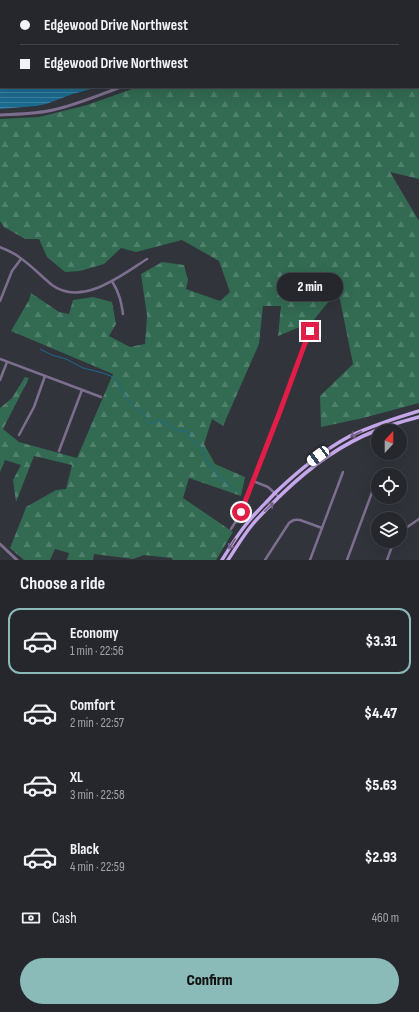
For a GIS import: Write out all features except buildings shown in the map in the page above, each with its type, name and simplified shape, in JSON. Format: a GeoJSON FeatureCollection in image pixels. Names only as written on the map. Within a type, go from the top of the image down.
{"type":"FeatureCollection","features":[{"type":"Feature","properties":{"kind":"main road"},"geometry":{"type":"LineString","coordinates":[[222,560],[248,522],[262,506],[307,464],[340,442],[373,426],[419,411]]}},
{"type":"Feature","properties":{"kind":"main road"},"geometry":{"type":"LineString","coordinates":[[228,560],[238,543],[252,525],[279,497],[311,468],[338,450],[375,431],[419,417]]}},
{"type":"Feature","properties":{"kind":"street"},"geometry":{"type":"LineString","coordinates":[[0,115],[37,113],[54,110],[118,88]]}},
{"type":"Feature","properties":{"kind":"street"},"geometry":{"type":"LineString","coordinates":[[0,246],[21,258],[53,286],[64,291],[74,293],[83,292],[112,281],[147,259]]}},
{"type":"Feature","properties":{"kind":"street"},"geometry":{"type":"LineString","coordinates":[[0,301],[12,271],[21,258]]}},
{"type":"Feature","properties":{"kind":"street"},"geometry":{"type":"LineString","coordinates":[[112,281],[118,291],[123,314]]}},
{"type":"Feature","properties":{"kind":"street"},"geometry":{"type":"LineString","coordinates":[[231,529],[240,515],[310,331]]}},
{"type":"Feature","properties":{"kind":"street"},"geometry":{"type":"LineString","coordinates":[[0,359],[101,397]]}},
{"type":"Feature","properties":{"kind":"street"},"geometry":{"type":"LineString","coordinates":[[0,380],[7,362]]}},
{"type":"Feature","properties":{"kind":"street"},"geometry":{"type":"LineString","coordinates":[[19,435],[34,407],[45,376]]}},
{"type":"Feature","properties":{"kind":"street"},"geometry":{"type":"LineString","coordinates":[[58,451],[82,390]]}},
{"type":"Feature","properties":{"kind":"street"},"geometry":{"type":"LineString","coordinates":[[310,560],[344,472]]}},
{"type":"Feature","properties":{"kind":"street"},"geometry":{"type":"LineString","coordinates":[[253,481],[268,487],[279,497]]}},
{"type":"Feature","properties":{"kind":"street"},"geometry":{"type":"LineString","coordinates":[[347,560],[371,495]]}},
{"type":"Feature","properties":{"kind":"street"},"geometry":{"type":"LineString","coordinates":[[407,527],[419,519]]}},
{"type":"Feature","properties":{"kind":"street"},"geometry":{"type":"LineString","coordinates":[[265,560],[292,520],[300,520],[322,528]]}},
{"type":"Feature","properties":{"kind":"street"},"geometry":{"type":"LineString","coordinates":[[0,544],[17,560]]}},
{"type":"Feature","properties":{"kind":"street"},"geometry":{"type":"LineString","coordinates":[[387,560],[391,548]]}},
{"type":"Feature","properties":{"kind":"green space"},"geometry":{"type":"Polygon","coordinates":[[[135,88],[419,88],[419,179],[390,172],[419,221],[419,403],[363,418],[321,427],[320,396],[353,364],[338,290],[312,322],[278,336],[281,306],[263,306],[259,344],[223,426],[212,419],[204,444],[215,464],[245,477],[241,496],[189,478],[183,498],[233,532],[216,560],[173,560],[171,558],[144,555],[133,559],[94,554],[93,560],[67,560],[69,553],[55,549],[50,560],[24,560],[10,548],[26,507],[56,490],[66,489],[72,465],[34,456],[16,502],[13,480],[21,465],[5,460],[0,472],[0,408],[12,398],[25,377],[29,378],[3,429],[19,442],[77,458],[113,374],[11,331],[29,300],[31,293],[59,312],[69,314],[73,300],[93,297],[112,302],[116,324],[109,336],[130,347],[145,344],[147,316],[141,274],[162,262],[184,265],[188,280],[186,289],[220,301],[230,292],[219,261],[182,240],[136,252],[121,248],[104,264],[80,271],[65,272],[47,257],[39,239],[25,239],[4,227],[0,221],[0,119],[39,117],[87,105],[135,88]]]}},
{"type":"Feature","properties":{"kind":"water"},"geometry":{"type":"Polygon","coordinates":[[[0,88],[94,88],[46,104],[0,109],[0,88]]]}},
{"type":"Feature","properties":{"kind":"waterway"},"geometry":{"type":"LineString","coordinates":[[40,349],[52,355],[66,359],[83,368],[111,376],[118,383],[122,392],[134,407],[142,412],[150,423],[154,423],[158,420],[169,425],[173,429],[188,432],[190,438],[201,447],[210,466],[236,491]]}},
{"type":"Feature","properties":{"kind":"route"},"geometry":{"type":"LineString","coordinates":[[241,512],[310,331]]}}]}
